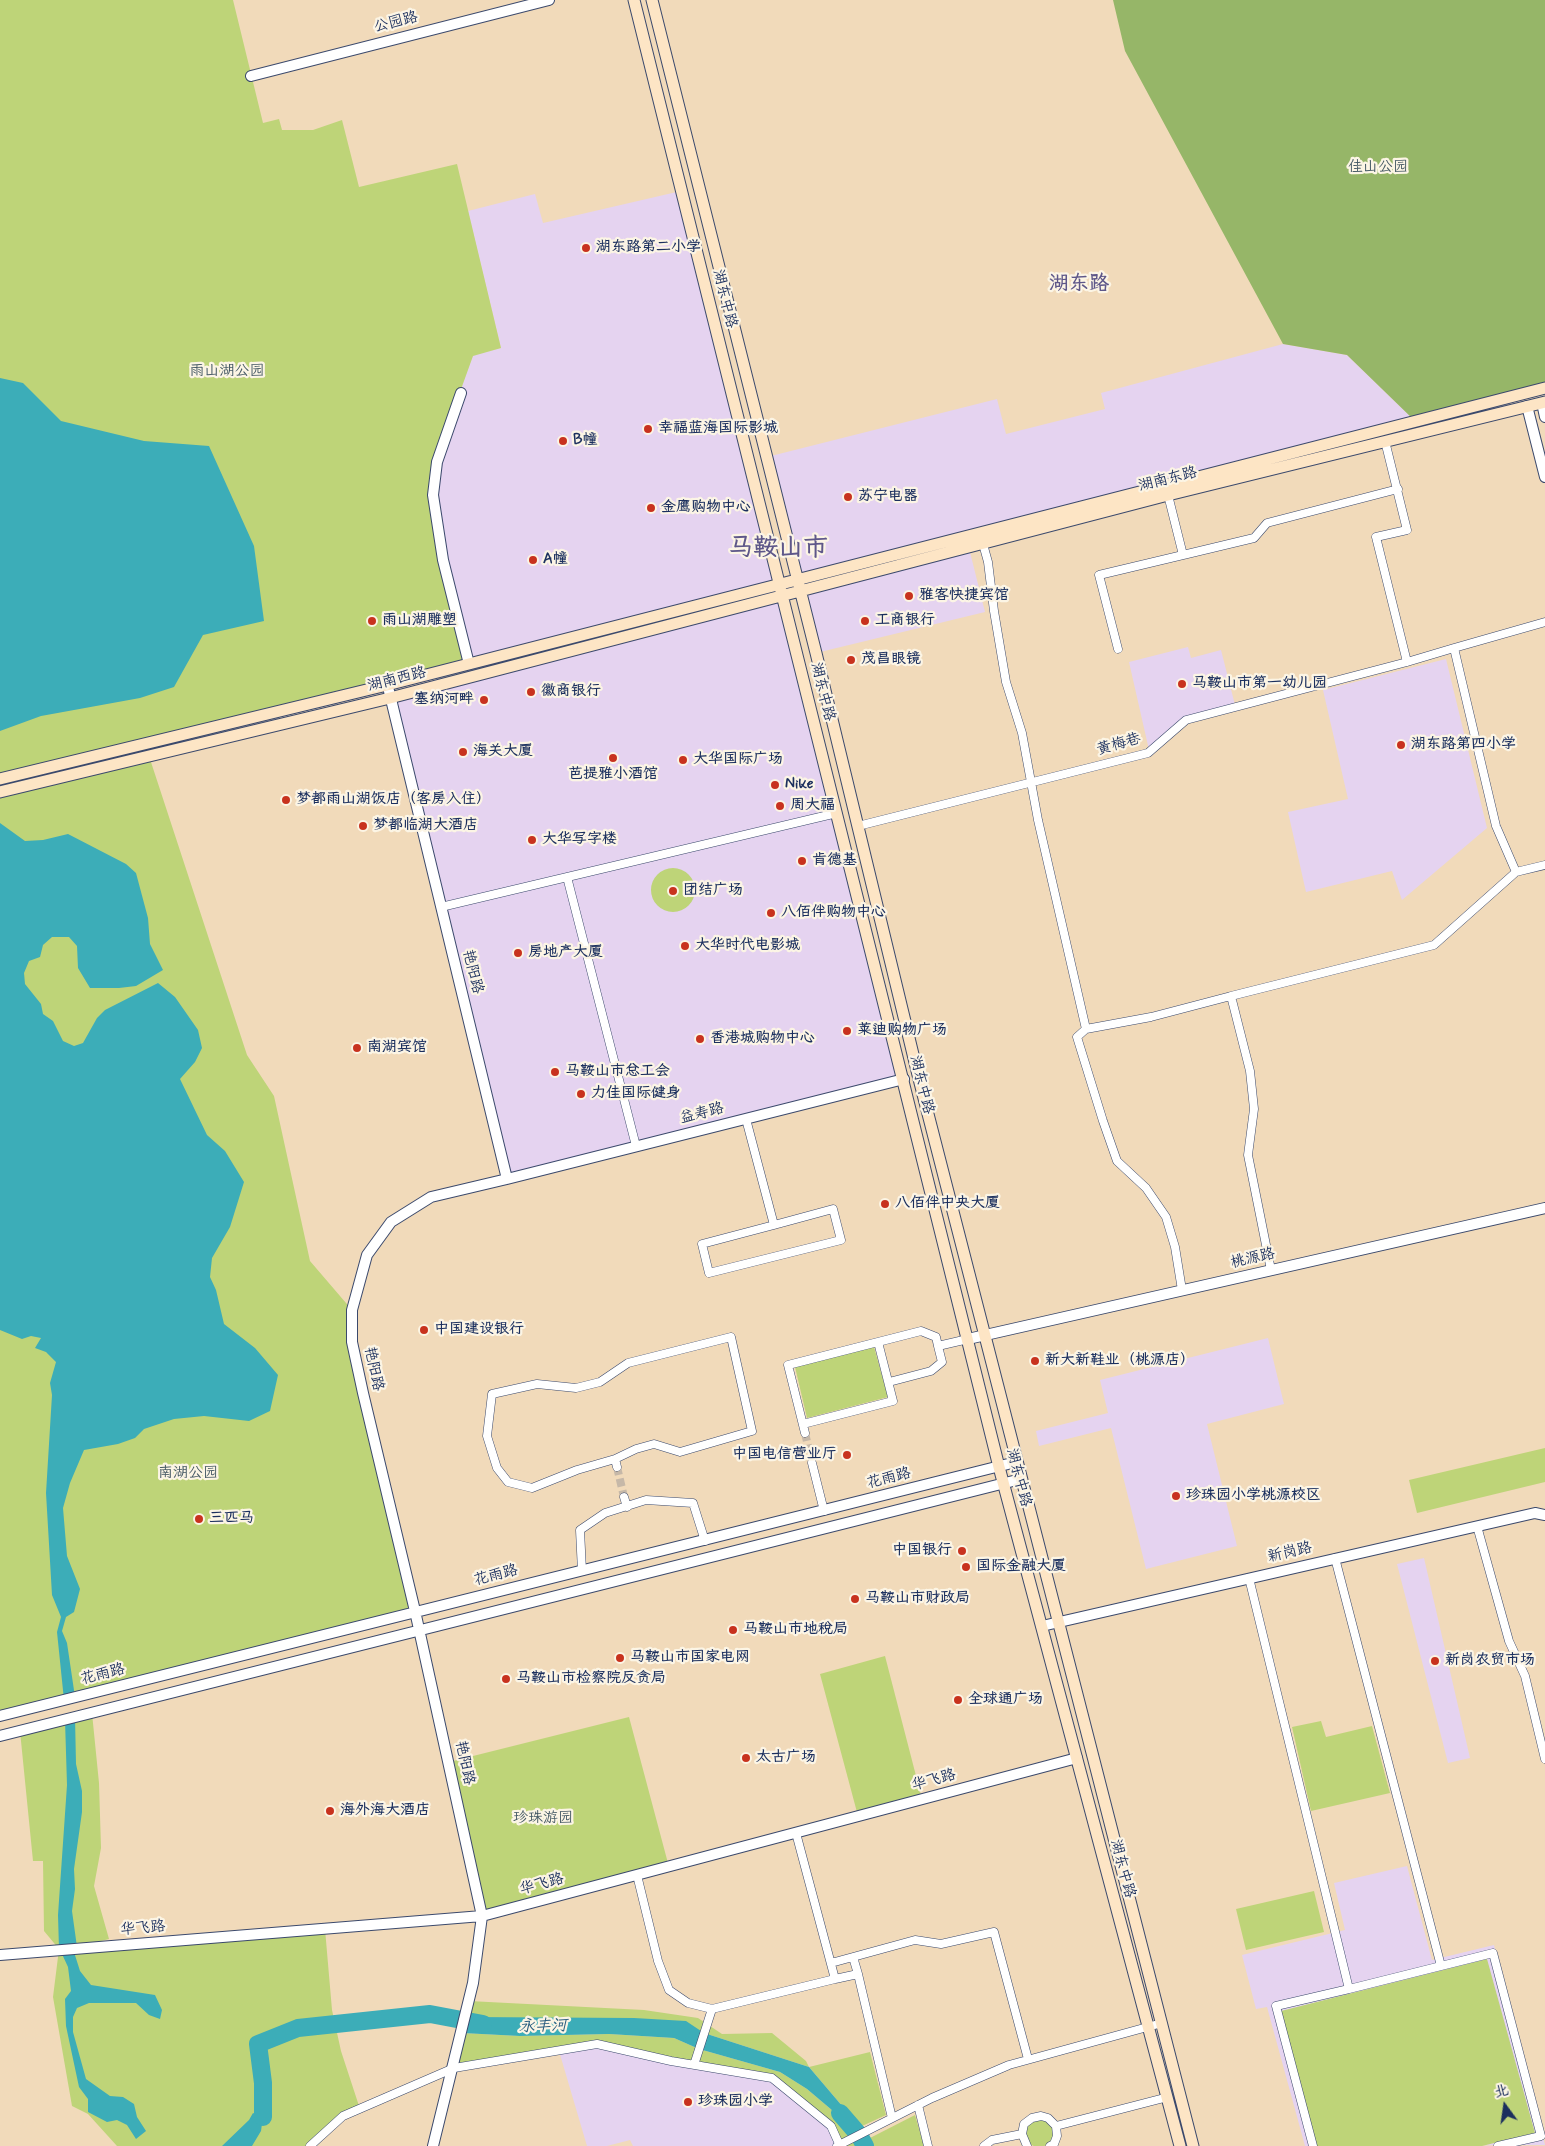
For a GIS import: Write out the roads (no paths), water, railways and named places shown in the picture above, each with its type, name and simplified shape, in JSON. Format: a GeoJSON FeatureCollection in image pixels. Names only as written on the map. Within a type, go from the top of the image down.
{"type":"FeatureCollection","features":[{"type":"Feature","properties":{"kind":"main road","name":"湖东中路"},"geometry":{"type":"LineString","coordinates":[[634,0],[999,1467],[1180,2146]]}},
{"type":"Feature","properties":{"kind":"main road","name":"湖东中路"},"geometry":{"type":"LineString","coordinates":[[652,0],[799,586],[918,1075],[1193,2146]]}},
{"type":"Feature","properties":{"kind":"main road"},"geometry":{"type":"LineString","coordinates":[[781,591],[1545,388]]}},
{"type":"Feature","properties":{"kind":"main road","name":"湖南东路"},"geometry":{"type":"LineString","coordinates":[[799,586],[983,544],[1168,495],[1543,403]]}},
{"type":"Feature","properties":{"kind":"main road","name":"湖南西路"},"geometry":{"type":"LineString","coordinates":[[0,779],[469,664],[781,591]]}},
{"type":"Feature","properties":{"kind":"main road","name":"湖南西路"},"geometry":{"type":"LineString","coordinates":[[0,792],[390,698],[781,591]]}},
{"type":"Feature","properties":{"kind":"street","name":"公园路"},"geometry":{"type":"LineString","coordinates":[[251,76],[549,0]]}},
{"type":"Feature","properties":{"kind":"street"},"geometry":{"type":"LineString","coordinates":[[462,393],[436,462],[433,495],[444,560],[469,664]]}},
{"type":"Feature","properties":{"kind":"street"},"geometry":{"type":"LineString","coordinates":[[1543,403],[1545,417]]}},
{"type":"Feature","properties":{"kind":"street"},"geometry":{"type":"LineString","coordinates":[[1527,406],[1545,477]]}},
{"type":"Feature","properties":{"kind":"street"},"geometry":{"type":"LineString","coordinates":[[1385,441],[1407,530],[1376,537],[1407,662]]}},
{"type":"Feature","properties":{"kind":"street"},"geometry":{"type":"LineString","coordinates":[[1118,648],[1099,575],[1254,538],[1267,524],[1398,489]]}},
{"type":"Feature","properties":{"kind":"street"},"geometry":{"type":"LineString","coordinates":[[1168,495],[1183,555]]}},
{"type":"Feature","properties":{"kind":"street"},"geometry":{"type":"LineString","coordinates":[[983,544],[988,562],[1006,682],[1022,733],[1031,782],[1086,1029]]}},
{"type":"Feature","properties":{"kind":"street"},"geometry":{"type":"LineString","coordinates":[[1516,872],[1496,826],[1454,648],[1545,622]]}},
{"type":"Feature","properties":{"kind":"street","name":"黄梅巷"},"geometry":{"type":"LineString","coordinates":[[858,826],[1148,753],[1186,720],[1454,648]]}},
{"type":"Feature","properties":{"kind":"street","name":"艳阳路"},"geometry":{"type":"LineString","coordinates":[[387,685],[507,1179],[430,1198],[391,1222],[367,1255],[352,1310],[352,1342],[420,1631],[482,1916],[473,1983],[454,2068],[433,2146]]}},
{"type":"Feature","properties":{"kind":"street"},"geometry":{"type":"LineString","coordinates":[[441,907],[837,813]]}},
{"type":"Feature","properties":{"kind":"street"},"geometry":{"type":"LineString","coordinates":[[1182,1290],[1175,1247],[1166,1217],[1146,1188],[1118,1161],[1077,1037],[1086,1029],[1151,1017],[1434,945],[1516,872],[1545,865]]}},
{"type":"Feature","properties":{"kind":"street"},"geometry":{"type":"LineString","coordinates":[[567,877],[636,1146]]}},
{"type":"Feature","properties":{"kind":"street"},"geometry":{"type":"LineString","coordinates":[[1231,996],[1250,1071],[1254,1109],[1248,1155],[1271,1270]]}},
{"type":"Feature","properties":{"kind":"street","name":"益寿路"},"geometry":{"type":"LineString","coordinates":[[507,1179],[904,1079]]}},
{"type":"Feature","properties":{"kind":"street"},"geometry":{"type":"LineString","coordinates":[[746,1119],[774,1225]]}},
{"type":"Feature","properties":{"kind":"street","name":"桃源路"},"geometry":{"type":"LineString","coordinates":[[968,1339],[1545,1208]]}},
{"type":"Feature","properties":{"kind":"street"},"geometry":{"type":"LineString","coordinates":[[833,1209],[840,1240],[709,1273],[702,1244],[774,1225],[833,1209]]}},
{"type":"Feature","properties":{"kind":"street"},"geometry":{"type":"LineString","coordinates":[[805,1433],[788,1365],[921,1331],[936,1338],[942,1362],[931,1371],[888,1382]]}},
{"type":"Feature","properties":{"kind":"street"},"geometry":{"type":"LineString","coordinates":[[731,1337],[752,1431],[680,1452],[654,1444],[636,1449],[616,1463],[577,1470],[532,1488],[508,1482],[497,1468],[487,1436],[492,1394],[537,1384],[576,1388],[600,1382],[628,1363],[731,1337]]}},
{"type":"Feature","properties":{"kind":"street"},"geometry":{"type":"LineString","coordinates":[[938,1346],[968,1339]]}},
{"type":"Feature","properties":{"kind":"street"},"geometry":{"type":"LineString","coordinates":[[803,1424],[893,1401],[878,1342]]}},
{"type":"Feature","properties":{"kind":"street","name":"花雨路"},"geometry":{"type":"LineString","coordinates":[[0,1716],[1016,1462]]}},
{"type":"Feature","properties":{"kind":"street"},"geometry":{"type":"LineString","coordinates":[[812,1463],[824,1511]]}},
{"type":"Feature","properties":{"kind":"street"},"geometry":{"type":"LineString","coordinates":[[0,1736],[1021,1479]]}},
{"type":"Feature","properties":{"kind":"street"},"geometry":{"type":"LineString","coordinates":[[624,1497],[627,1506]]}},
{"type":"Feature","properties":{"kind":"street"},"geometry":{"type":"LineString","coordinates":[[582,1571],[580,1530],[605,1513],[646,1500],[693,1503],[705,1541]]}},
{"type":"Feature","properties":{"kind":"street","name":"新岗路"},"geometry":{"type":"LineString","coordinates":[[1042,1626],[1535,1513],[1545,1515]]}},
{"type":"Feature","properties":{"kind":"street"},"geometry":{"type":"LineString","coordinates":[[1477,1526],[1508,1641],[1525,1676],[1545,1759]]}},
{"type":"Feature","properties":{"kind":"street"},"geometry":{"type":"LineString","coordinates":[[1335,1558],[1441,1966]]}},
{"type":"Feature","properties":{"kind":"street"},"geometry":{"type":"LineString","coordinates":[[1249,1578],[1349,1989]]}},
{"type":"Feature","properties":{"kind":"street","name":"华飞路"},"geometry":{"type":"LineString","coordinates":[[0,1955],[482,1916],[1078,1758]]}},
{"type":"Feature","properties":{"kind":"street"},"geometry":{"type":"LineString","coordinates":[[796,1833],[835,1980]]}},
{"type":"Feature","properties":{"kind":"street"},"geometry":{"type":"LineString","coordinates":[[637,1875],[658,1961],[668,1990],[688,2004],[712,2009],[858,1974]]}},
{"type":"Feature","properties":{"kind":"street"},"geometry":{"type":"LineString","coordinates":[[830,1962],[915,1940],[941,1944],[994,1932],[1028,2060]]}},
{"type":"Feature","properties":{"kind":"street"},"geometry":{"type":"LineString","coordinates":[[1313,2146],[1276,2006],[1493,1953],[1541,2136],[1498,2146]]}},
{"type":"Feature","properties":{"kind":"street"},"geometry":{"type":"LineString","coordinates":[[853,1957],[892,2118]]}},
{"type":"Feature","properties":{"kind":"street"},"geometry":{"type":"LineString","coordinates":[[694,2065],[712,2009]]}},
{"type":"Feature","properties":{"kind":"street"},"geometry":{"type":"LineString","coordinates":[[310,2146],[343,2116],[454,2068],[597,2044],[694,2065],[772,2078],[831,2126],[839,2146],[918,2105],[1009,2065],[1162,2023]]}},
{"type":"Feature","properties":{"kind":"street"},"geometry":{"type":"LineString","coordinates":[[1056,2126],[1168,2097]]}},
{"type":"Feature","properties":{"kind":"street"},"geometry":{"type":"LineString","coordinates":[[918,2105],[928,2146]]}},
{"type":"Feature","properties":{"kind":"street"},"geometry":{"type":"LineString","coordinates":[[1027,2146],[1022,2134],[1024,2124],[1032,2118],[1041,2116],[1048,2118],[1056,2126],[1057,2136],[1054,2144],[1050,2146]]}},
{"type":"Feature","properties":{"kind":"street"},"geometry":{"type":"LineString","coordinates":[[984,2146],[992,2140],[1022,2134]]}},
{"type":"Feature","properties":{"kind":"water"},"geometry":{"type":"Polygon","coordinates":[[[0,378],[23,383],[61,421],[144,441],[209,446],[254,546],[264,621],[203,635],[174,687],[140,698],[41,716],[0,731],[0,378]]]}},
{"type":"Feature","properties":{"kind":"water"},"geometry":{"type":"Polygon","coordinates":[[[0,823],[25,841],[43,840],[68,834],[126,864],[136,873],[148,918],[150,944],[163,970],[136,986],[90,988],[78,968],[77,946],[69,937],[52,937],[43,945],[40,957],[29,961],[24,973],[25,984],[41,1004],[43,1014],[53,1021],[63,1041],[74,1046],[83,1043],[97,1018],[105,1010],[158,983],[175,997],[198,1030],[202,1048],[195,1062],[180,1079],[207,1135],[225,1151],[244,1182],[230,1227],[212,1258],[210,1277],[216,1290],[224,1324],[255,1348],[278,1375],[270,1411],[249,1421],[204,1416],[174,1419],[144,1429],[135,1438],[118,1444],[84,1450],[70,1483],[63,1508],[67,1556],[80,1589],[74,1612],[66,1617],[62,1631],[67,1643],[75,1697],[64,1700],[57,1632],[61,1617],[52,1595],[46,1493],[52,1395],[50,1383],[56,1362],[46,1352],[35,1348],[41,1338],[31,1336],[22,1339],[0,1330],[0,823]]]}},
{"type":"Feature","properties":{"kind":"water"},"geometry":{"type":"Polygon","coordinates":[[[75,1717],[76,1764],[82,1791],[82,1812],[74,1869],[75,1889],[72,1911],[77,1947],[59,1949],[58,1915],[67,1785],[65,1720],[75,1717]]]}},
{"type":"Feature","properties":{"kind":"water"},"geometry":{"type":"Polygon","coordinates":[[[74,1952],[80,1971],[91,1985],[155,1995],[162,2010],[160,2019],[149,2015],[136,2003],[89,2003],[77,2008],[73,2017],[73,2032],[86,2079],[110,2096],[123,2097],[134,2104],[137,2117],[146,2131],[136,2139],[127,2125],[117,2120],[107,2122],[88,2112],[88,2099],[79,2087],[66,2026],[65,1999],[71,1991],[68,1967],[62,1954],[74,1952]]]}},
{"type":"Feature","properties":{"kind":"water"},"geometry":{"type":"Polygon","coordinates":[[[466,2017],[634,2018],[686,2021],[704,2033],[809,2067],[860,2127],[848,2134],[833,2111],[807,2089],[780,2072],[699,2049],[674,2038],[609,2034],[520,2036],[462,2033],[466,2017]]]}},
{"type":"Feature","properties":{"kind":"water"},"geometry":{"type":"Polygon","coordinates":[[[253,2113],[263,2117],[261,2131],[252,2146],[222,2146],[249,2120],[253,2113]]]}},
{"type":"Feature","properties":{"kind":"waterway","name":"永丰河"},"geometry":{"type":"LineString","coordinates":[[263,2117],[263,2083],[258,2044],[298,2028],[430,2014],[483,2024]]}},
{"type":"Feature","properties":{"kind":"waterway","name":"永丰河"},"geometry":{"type":"LineString","coordinates":[[840,2113],[859,2135],[865,2146]]}},
{"type":"Feature","properties":{"kind":"tunnel"},"geometry":{"type":"LineString","coordinates":[[805,1433],[812,1463]]}},
{"type":"Feature","properties":{"kind":"tunnel"},"geometry":{"type":"LineString","coordinates":[[617,1467],[624,1497]]}},
{"type":"Feature","properties":{"kind":"place","name":"湖东路第二小学"},"geometry":{"type":"Point","coordinates":[586,248]}},
{"type":"Feature","properties":{"kind":"place","name":"幸福蓝海国际影城"},"geometry":{"type":"Point","coordinates":[648,429]}},
{"type":"Feature","properties":{"kind":"place","name":"B幢"},"geometry":{"type":"Point","coordinates":[563,441]}},
{"type":"Feature","properties":{"kind":"place","name":"苏宁电器"},"geometry":{"type":"Point","coordinates":[848,497]}},
{"type":"Feature","properties":{"kind":"place","name":"金鹰购物中心"},"geometry":{"type":"Point","coordinates":[651,508]}},
{"type":"Feature","properties":{"kind":"place","name":"A幢"},"geometry":{"type":"Point","coordinates":[533,560]}},
{"type":"Feature","properties":{"kind":"place","name":"雅客快捷宾馆"},"geometry":{"type":"Point","coordinates":[909,596]}},
{"type":"Feature","properties":{"kind":"place","name":"雨山湖雕塑"},"geometry":{"type":"Point","coordinates":[372,621]}},
{"type":"Feature","properties":{"kind":"place","name":"工商银行"},"geometry":{"type":"Point","coordinates":[865,621]}},
{"type":"Feature","properties":{"kind":"place","name":"茂昌眼镜"},"geometry":{"type":"Point","coordinates":[851,660]}},
{"type":"Feature","properties":{"kind":"place","name":"马鞍山市第一幼儿园"},"geometry":{"type":"Point","coordinates":[1182,684]}},
{"type":"Feature","properties":{"kind":"place","name":"徽商银行"},"geometry":{"type":"Point","coordinates":[531,692]}},
{"type":"Feature","properties":{"kind":"place","name":"塞纳河畔"},"geometry":{"type":"Point","coordinates":[484,700]}},
{"type":"Feature","properties":{"kind":"place","name":"湖东路第四小学"},"geometry":{"type":"Point","coordinates":[1401,745]}},
{"type":"Feature","properties":{"kind":"place","name":"海关大厦"},"geometry":{"type":"Point","coordinates":[463,752]}},
{"type":"Feature","properties":{"kind":"place","name":"芭提雅小酒馆"},"geometry":{"type":"Point","coordinates":[613,758]}},
{"type":"Feature","properties":{"kind":"place","name":"大华国际广场"},"geometry":{"type":"Point","coordinates":[683,760]}},
{"type":"Feature","properties":{"kind":"place","name":"Nike"},"geometry":{"type":"Point","coordinates":[775,785]}},
{"type":"Feature","properties":{"kind":"place","name":"梦都雨山湖饭店（客房入住）"},"geometry":{"type":"Point","coordinates":[286,800]}},
{"type":"Feature","properties":{"kind":"place","name":"周大福"},"geometry":{"type":"Point","coordinates":[780,806]}},
{"type":"Feature","properties":{"kind":"place","name":"梦都临湖大酒店"},"geometry":{"type":"Point","coordinates":[363,826]}},
{"type":"Feature","properties":{"kind":"place","name":"大华写字楼"},"geometry":{"type":"Point","coordinates":[532,840]}},
{"type":"Feature","properties":{"kind":"place","name":"肯德基"},"geometry":{"type":"Point","coordinates":[802,861]}},
{"type":"Feature","properties":{"kind":"place","name":"团结广场"},"geometry":{"type":"Point","coordinates":[673,891]}},
{"type":"Feature","properties":{"kind":"place","name":"八佰伴购物中心"},"geometry":{"type":"Point","coordinates":[771,913]}},
{"type":"Feature","properties":{"kind":"place","name":"大华时代电影城"},"geometry":{"type":"Point","coordinates":[685,946]}},
{"type":"Feature","properties":{"kind":"place","name":"房地产大厦"},"geometry":{"type":"Point","coordinates":[518,953]}},
{"type":"Feature","properties":{"kind":"place","name":"莱迪购物广场"},"geometry":{"type":"Point","coordinates":[847,1031]}},
{"type":"Feature","properties":{"kind":"place","name":"香港城购物中心"},"geometry":{"type":"Point","coordinates":[700,1039]}},
{"type":"Feature","properties":{"kind":"place","name":"南湖宾馆"},"geometry":{"type":"Point","coordinates":[357,1048]}},
{"type":"Feature","properties":{"kind":"place","name":"马鞍山市总工会"},"geometry":{"type":"Point","coordinates":[555,1072]}},
{"type":"Feature","properties":{"kind":"place","name":"力佳国际健身"},"geometry":{"type":"Point","coordinates":[581,1094]}},
{"type":"Feature","properties":{"kind":"place","name":"八佰伴中央大厦"},"geometry":{"type":"Point","coordinates":[885,1204]}},
{"type":"Feature","properties":{"kind":"place","name":"中国建设银行"},"geometry":{"type":"Point","coordinates":[424,1330]}},
{"type":"Feature","properties":{"kind":"place","name":"新大新鞋业（桃源店）"},"geometry":{"type":"Point","coordinates":[1035,1361]}},
{"type":"Feature","properties":{"kind":"place","name":"中国电信营业厅"},"geometry":{"type":"Point","coordinates":[847,1455]}},
{"type":"Feature","properties":{"kind":"place","name":"珍珠园小学桃源校区"},"geometry":{"type":"Point","coordinates":[1176,1496]}},
{"type":"Feature","properties":{"kind":"place","name":"三匹马"},"geometry":{"type":"Point","coordinates":[199,1519]}},
{"type":"Feature","properties":{"kind":"place","name":"中国银行"},"geometry":{"type":"Point","coordinates":[962,1551]}},
{"type":"Feature","properties":{"kind":"place","name":"国际金融大厦"},"geometry":{"type":"Point","coordinates":[966,1567]}},
{"type":"Feature","properties":{"kind":"place","name":"马鞍山市财政局"},"geometry":{"type":"Point","coordinates":[855,1599]}},
{"type":"Feature","properties":{"kind":"place","name":"马鞍山市地税局"},"geometry":{"type":"Point","coordinates":[733,1630]}},
{"type":"Feature","properties":{"kind":"place","name":"马鞍山市国家电网"},"geometry":{"type":"Point","coordinates":[620,1658]}},
{"type":"Feature","properties":{"kind":"place","name":"新岗农贸市场"},"geometry":{"type":"Point","coordinates":[1435,1661]}},
{"type":"Feature","properties":{"kind":"place","name":"马鞍山市检察院反贪局"},"geometry":{"type":"Point","coordinates":[506,1679]}},
{"type":"Feature","properties":{"kind":"place","name":"全球通广场"},"geometry":{"type":"Point","coordinates":[958,1700]}},
{"type":"Feature","properties":{"kind":"place","name":"太古广场"},"geometry":{"type":"Point","coordinates":[746,1758]}},
{"type":"Feature","properties":{"kind":"place","name":"海外海大酒店"},"geometry":{"type":"Point","coordinates":[330,1811]}},
{"type":"Feature","properties":{"kind":"place","name":"珍珠园小学"},"geometry":{"type":"Point","coordinates":[688,2102]}},
{"type":"Feature","properties":{"kind":"district","name":"湖东路"},"geometry":{"type":"Point","coordinates":[1079,285]}},
{"type":"Feature","properties":{"kind":"district","name":"马鞍山市"},"geometry":{"type":"Point","coordinates":[778,550]}},
{"type":"Feature","properties":{"kind":"park label","name":"佳山公园"},"geometry":{"type":"Point","coordinates":[1378,168]}},
{"type":"Feature","properties":{"kind":"park label","name":"雨山湖公园"},"geometry":{"type":"Point","coordinates":[227,372]}},
{"type":"Feature","properties":{"kind":"park label","name":"南湖公园"},"geometry":{"type":"Point","coordinates":[188,1474]}},
{"type":"Feature","properties":{"kind":"park label","name":"珍珠游园"},"geometry":{"type":"Point","coordinates":[543,1819]}}]}
